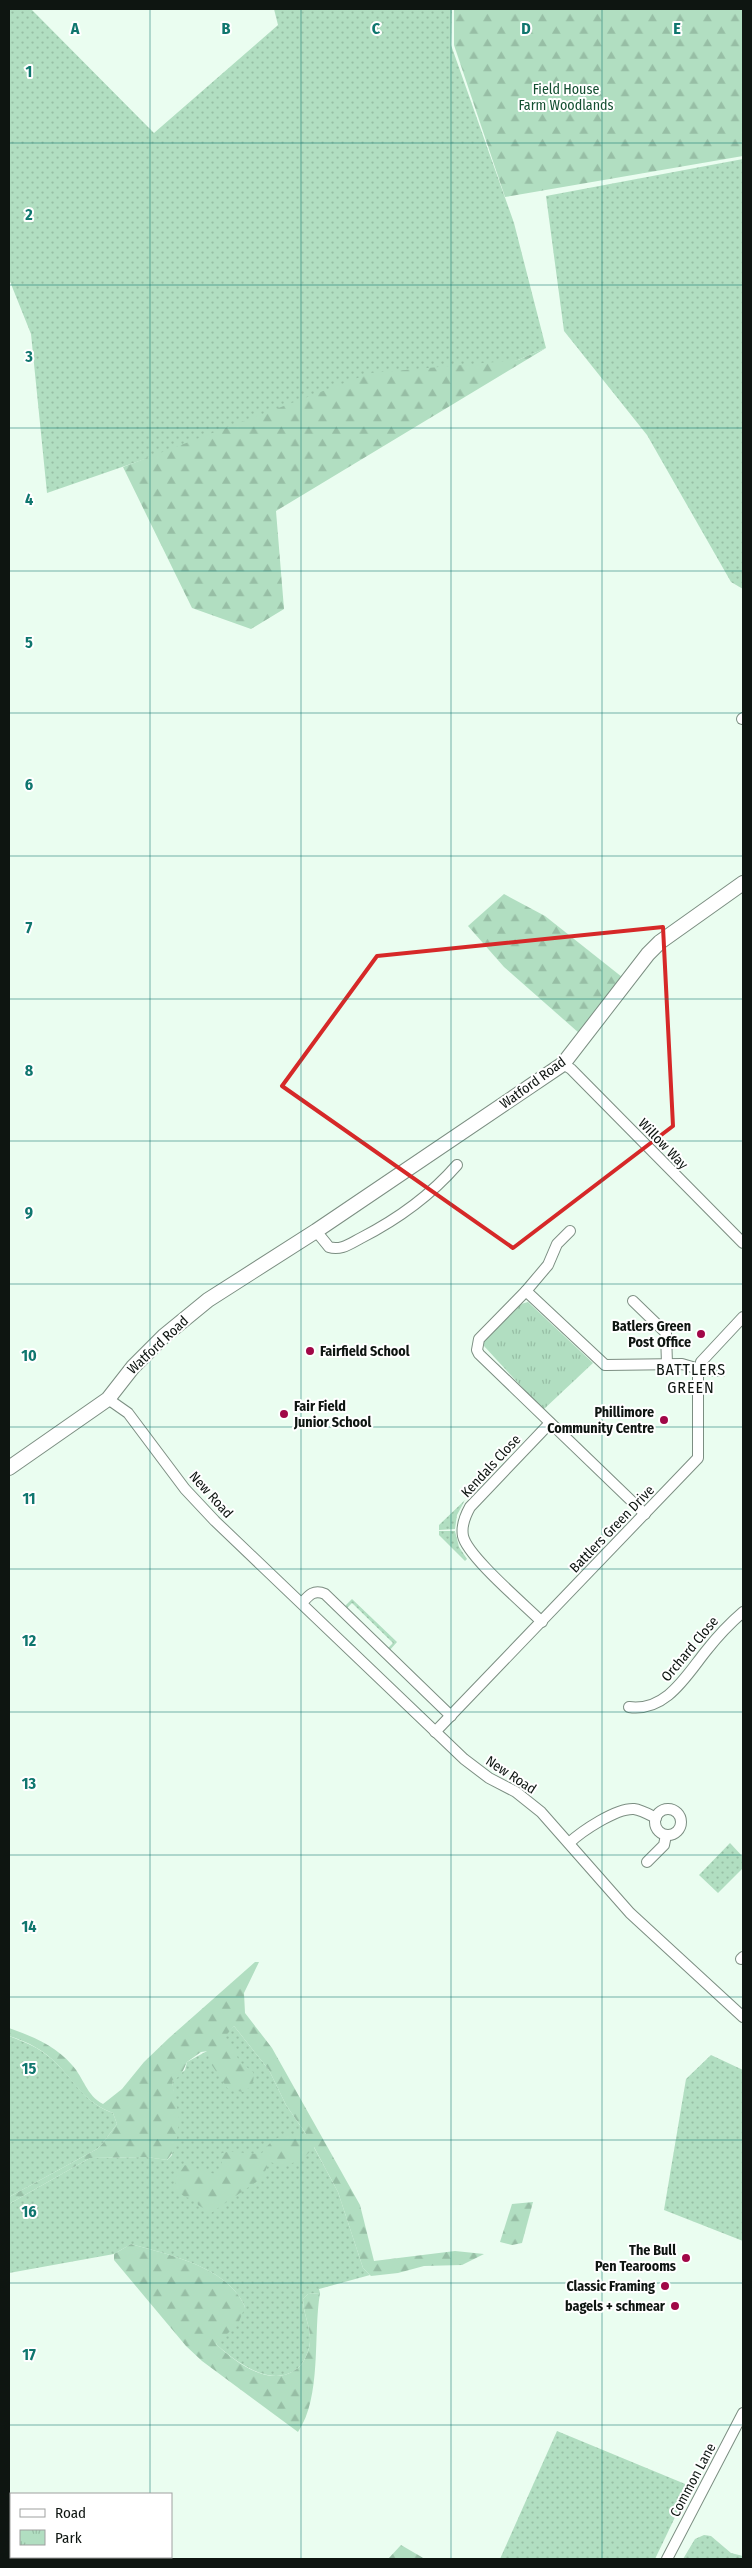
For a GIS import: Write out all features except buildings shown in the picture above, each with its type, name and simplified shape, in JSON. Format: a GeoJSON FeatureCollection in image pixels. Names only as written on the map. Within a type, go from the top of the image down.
{"type":"FeatureCollection","features":[{"type":"Feature","properties":{"kind":"main road","name":"Watford Road"},"geometry":{"type":"LineString","coordinates":[[9,1468],[108,1399],[133,1367],[164,1336],[208,1300],[316,1231],[563,1064],[648,954],[660,942],[743,883]]}},
{"type":"Feature","properties":{"kind":"street","name":"Willow Way"},"geometry":{"type":"LineString","coordinates":[[563,1064],[571,1069],[743,1243]]}},
{"type":"Feature","properties":{"kind":"street"},"geometry":{"type":"LineString","coordinates":[[316,1231],[329,1247],[342,1248],[392,1222],[445,1179],[457,1165]]}},
{"type":"Feature","properties":{"kind":"street"},"geometry":{"type":"LineString","coordinates":[[570,1231],[558,1244],[548,1265],[526,1291],[478,1339],[477,1350],[645,1514]]}},
{"type":"Feature","properties":{"kind":"street"},"geometry":{"type":"LineString","coordinates":[[526,1291],[605,1365],[682,1364],[699,1369],[705,1357],[743,1317]]}},
{"type":"Feature","properties":{"kind":"street"},"geometry":{"type":"LineString","coordinates":[[632,1301],[666,1333],[667,1364]]}},
{"type":"Feature","properties":{"kind":"street","name":"Battlers Green Drive"},"geometry":{"type":"LineString","coordinates":[[436,1732],[698,1458],[699,1369]]}},
{"type":"Feature","properties":{"kind":"street","name":"New Road"},"geometry":{"type":"LineString","coordinates":[[108,1399],[120,1405],[128,1412],[185,1489],[215,1521],[477,1770],[528,1801],[569,1843],[630,1913],[743,2017]]}},
{"type":"Feature","properties":{"kind":"street","name":"Kendals Close"},"geometry":{"type":"LineString","coordinates":[[542,1622],[471,1552],[463,1536],[463,1525],[470,1507],[550,1423]]}},
{"type":"Feature","properties":{"kind":"street"},"geometry":{"type":"LineString","coordinates":[[302,1603],[312,1593],[320,1592],[325,1594],[451,1716]]}},
{"type":"Feature","properties":{"kind":"street","name":"Orchard Close"},"geometry":{"type":"LineString","coordinates":[[629,1707],[647,1706],[675,1690],[719,1635],[743,1612]]}},
{"type":"Feature","properties":{"kind":"street"},"geometry":{"type":"LineString","coordinates":[[569,1843],[595,1823],[628,1810],[639,1810],[656,1818]]}},
{"type":"Feature","properties":{"kind":"street"},"geometry":{"type":"LineString","coordinates":[[668,1810],[679,1815],[681,1822],[678,1830],[666,1835],[658,1830],[656,1818],[661,1812],[668,1810]]}},
{"type":"Feature","properties":{"kind":"street"},"geometry":{"type":"LineString","coordinates":[[647,1862],[664,1845],[666,1835]]}},
{"type":"Feature","properties":{"kind":"street","name":"Common Lane"},"geometry":{"type":"LineString","coordinates":[[667,2559],[743,2413]]}},
{"type":"Feature","properties":{"kind":"highlighted area"},"geometry":{"type":"Polygon","coordinates":[[[663,927],[673,1126],[513,1248],[282,1086],[377,956],[663,927]]]}},
{"type":"Feature","properties":{"kind":"green space"},"geometry":{"type":"Polygon","coordinates":[[[9,9],[31,9],[154,133],[278,25],[274,9],[452,9],[451,45],[514,223],[546,348],[518,360],[148,458],[47,493],[31,334],[9,279],[9,9]]]}},
{"type":"Feature","properties":{"kind":"green space","name":"Field House Farm Woodlands"},"geometry":{"type":"Polygon","coordinates":[[[454,9],[743,9],[743,156],[505,197],[454,45],[454,9]]]}},
{"type":"Feature","properties":{"kind":"green space"},"geometry":{"type":"Polygon","coordinates":[[[743,159],[743,589],[731,582],[647,435],[564,331],[546,196],[743,159]]]}},
{"type":"Feature","properties":{"kind":"green space"},"geometry":{"type":"Polygon","coordinates":[[[546,348],[276,511],[284,609],[251,629],[192,608],[123,467],[371,373],[518,360],[546,348]]]}},
{"type":"Feature","properties":{"kind":"green space"},"geometry":{"type":"Polygon","coordinates":[[[504,894],[545,916],[622,977],[579,1033],[504,967],[468,926],[504,894]]]}},
{"type":"Feature","properties":{"kind":"green space"},"geometry":{"type":"Polygon","coordinates":[[[528,1302],[593,1363],[543,1410],[484,1346],[484,1340],[521,1304],[528,1302]]]}},
{"type":"Feature","properties":{"kind":"green space"},"geometry":{"type":"Polygon","coordinates":[[[711,1364],[725,1377],[707,1377],[711,1364]]]}},
{"type":"Feature","properties":{"kind":"green space"},"geometry":{"type":"Polygon","coordinates":[[[465,1500],[457,1515],[455,1529],[439,1530],[439,1525],[465,1500]]]}},
{"type":"Feature","properties":{"kind":"green space"},"geometry":{"type":"Polygon","coordinates":[[[439,1531],[455,1531],[459,1547],[467,1559],[465,1561],[439,1535],[439,1531]]]}},
{"type":"Feature","properties":{"kind":"green space"},"geometry":{"type":"Polygon","coordinates":[[[352,1599],[397,1642],[389,1651],[387,1649],[393,1643],[352,1603],[346,1609],[344,1607],[352,1599]]]}},
{"type":"Feature","properties":{"kind":"green space"},"geometry":{"type":"Polygon","coordinates":[[[730,1843],[743,1857],[743,1868],[718,1893],[699,1875],[730,1843]]]}},
{"type":"Feature","properties":{"kind":"green space"},"geometry":{"type":"Polygon","coordinates":[[[255,1962],[259,1962],[244,1993],[245,2013],[272,2048],[360,2205],[374,2261],[455,2251],[484,2254],[462,2265],[424,2266],[398,2273],[371,2276],[363,2268],[338,2192],[314,2147],[304,2157],[292,2163],[279,2164],[265,2160],[267,2167],[262,2178],[211,2213],[198,2205],[196,2199],[185,2197],[176,2190],[175,2178],[185,2165],[218,2175],[222,2170],[222,2153],[262,2153],[276,2139],[306,2134],[286,2105],[269,2070],[234,2026],[223,2039],[230,2044],[240,2062],[253,2072],[254,2079],[252,2084],[243,2092],[228,2089],[209,2061],[208,2051],[201,2052],[187,2062],[181,2075],[172,2081],[179,2118],[176,2148],[167,2160],[147,2157],[90,2158],[9,2204],[9,2197],[97,2149],[117,2124],[113,2113],[95,2104],[82,2093],[47,2055],[29,2044],[9,2036],[9,2028],[35,2038],[59,2052],[76,2070],[93,2096],[103,2104],[122,2089],[144,2062],[169,2038],[255,1962]]]}},
{"type":"Feature","properties":{"kind":"green space"},"geometry":{"type":"Polygon","coordinates":[[[234,2026],[269,2070],[286,2105],[310,2140],[338,2192],[363,2268],[370,2275],[319,2289],[320,2293],[308,2294],[303,2299],[310,2336],[308,2351],[300,2366],[290,2373],[279,2376],[256,2372],[234,2359],[216,2344],[245,2307],[237,2293],[212,2272],[180,2258],[131,2244],[114,2254],[9,2273],[9,2204],[90,2158],[147,2157],[167,2160],[172,2155],[174,2096],[172,2081],[185,2070],[187,2062],[207,2051],[234,2026]]]}},
{"type":"Feature","properties":{"kind":"green space"},"geometry":{"type":"Polygon","coordinates":[[[9,2036],[29,2044],[47,2055],[88,2099],[113,2113],[117,2124],[97,2149],[9,2197],[9,2036]]]}},
{"type":"Feature","properties":{"kind":"green space"},"geometry":{"type":"Polygon","coordinates":[[[711,2055],[743,2070],[743,2241],[664,2210],[686,2079],[711,2055]]]}},
{"type":"Feature","properties":{"kind":"green space"},"geometry":{"type":"Polygon","coordinates":[[[533,2202],[522,2243],[512,2245],[500,2242],[512,2204],[533,2202]]]}},
{"type":"Feature","properties":{"kind":"green space"},"geometry":{"type":"Polygon","coordinates":[[[131,2244],[180,2258],[212,2272],[237,2293],[245,2307],[238,2324],[216,2344],[234,2359],[256,2372],[279,2376],[290,2373],[300,2366],[307,2354],[310,2341],[303,2299],[308,2294],[320,2293],[314,2383],[306,2418],[298,2432],[202,2361],[186,2346],[114,2260],[114,2254],[131,2244]]]}},
{"type":"Feature","properties":{"kind":"green space"},"geometry":{"type":"Polygon","coordinates":[[[557,2431],[690,2486],[655,2559],[500,2559],[557,2431]]]}},
{"type":"Feature","properties":{"kind":"green space"},"geometry":{"type":"Polygon","coordinates":[[[704,2535],[711,2536],[731,2553],[743,2556],[743,2559],[683,2559],[695,2539],[704,2535]]]}},
{"type":"Feature","properties":{"kind":"green space"},"geometry":{"type":"Polygon","coordinates":[[[401,2545],[425,2559],[388,2559],[401,2545]]]}},
{"type":"Feature","properties":{"kind":"place","name":"Batlers Green Post Office"},"geometry":{"type":"Point","coordinates":[701,1334]}},
{"type":"Feature","properties":{"kind":"place","name":"Fairfield School"},"geometry":{"type":"Point","coordinates":[310,1351]}},
{"type":"Feature","properties":{"kind":"place","name":"Fair Field Junior School"},"geometry":{"type":"Point","coordinates":[284,1414]}},
{"type":"Feature","properties":{"kind":"place","name":"Phillimore Community Centre"},"geometry":{"type":"Point","coordinates":[664,1420]}},
{"type":"Feature","properties":{"kind":"place","name":"The Bull Pen Tearooms"},"geometry":{"type":"Point","coordinates":[686,2258]}},
{"type":"Feature","properties":{"kind":"place","name":"Classic Framing"},"geometry":{"type":"Point","coordinates":[665,2286]}},
{"type":"Feature","properties":{"kind":"place","name":"bagels + schmear"},"geometry":{"type":"Point","coordinates":[675,2306]}},
{"type":"Feature","properties":{"kind":"district","name":"BATTLERS GREEN"},"geometry":{"type":"Point","coordinates":[691,1378]}}]}
